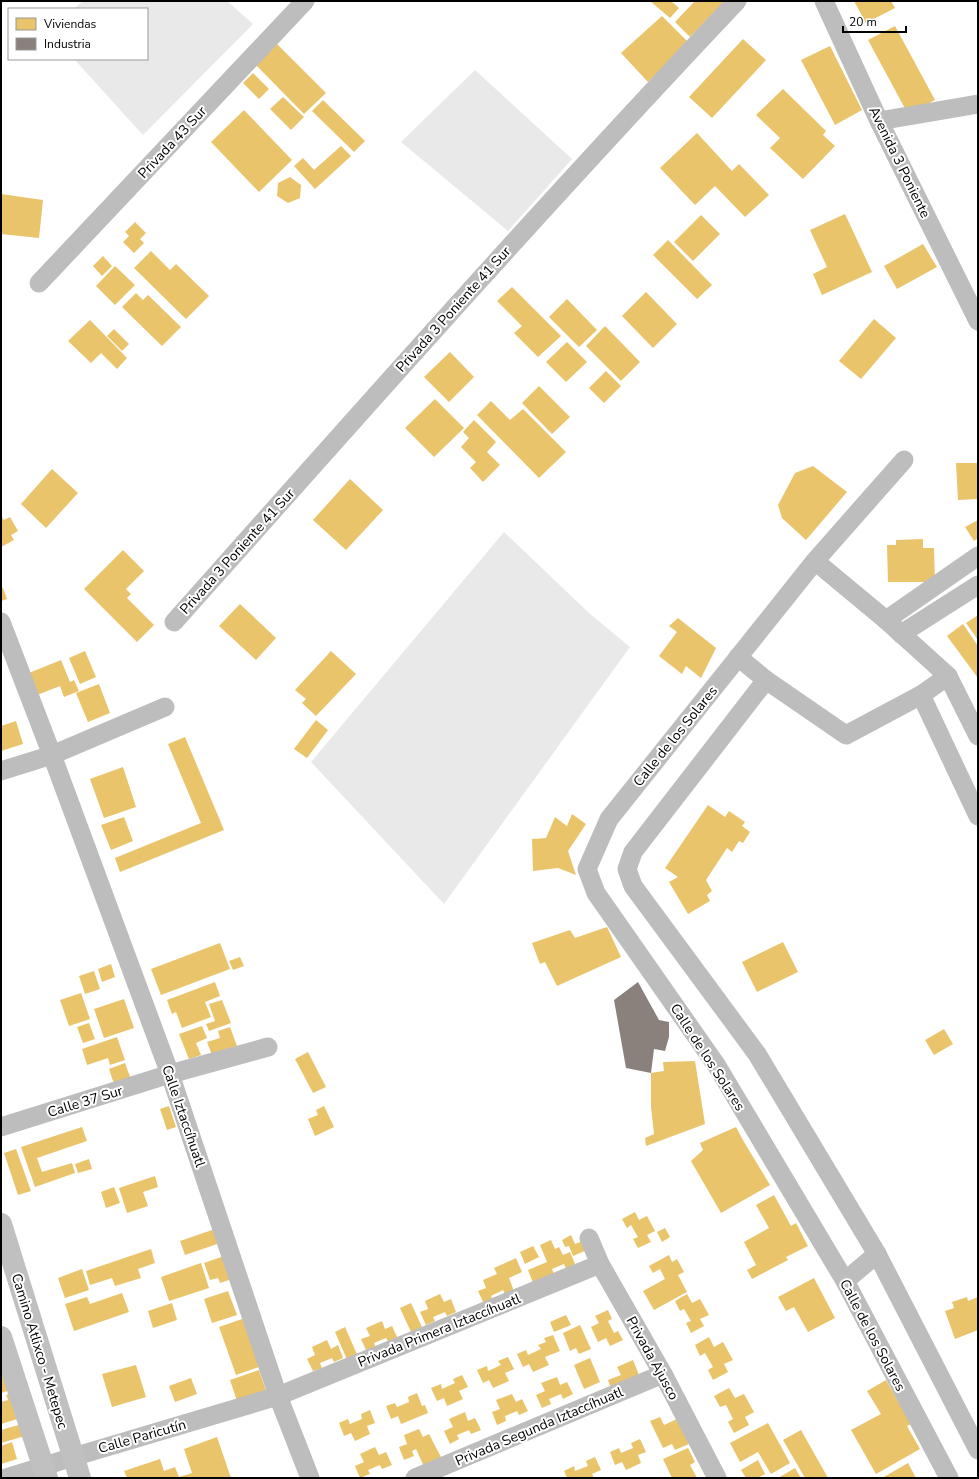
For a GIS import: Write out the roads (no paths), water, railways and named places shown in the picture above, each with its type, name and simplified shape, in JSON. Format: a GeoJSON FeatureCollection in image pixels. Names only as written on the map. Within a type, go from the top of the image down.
{"type":"FeatureCollection","features":[{"type":"Feature","properties":{"kind":"main road","name":"Camino Atlixco - Metepec"},"geometry":{"type":"LineString","coordinates":[[1,1224],[80,1478]]}},
{"type":"Feature","properties":{"kind":"main road"},"geometry":{"type":"LineString","coordinates":[[1,1337],[45,1472]]}},
{"type":"Feature","properties":{"kind":"street","name":"Privada 43 Sur"},"geometry":{"type":"LineString","coordinates":[[39,283],[305,1]]}},
{"type":"Feature","properties":{"kind":"street","name":"Privada 3 Poniente 41 Sur"},"geometry":{"type":"LineString","coordinates":[[174,622],[431,332],[647,96],[737,1]]}},
{"type":"Feature","properties":{"kind":"street","name":"Avenida 3 Poniente"},"geometry":{"type":"LineString","coordinates":[[824,1],[879,121],[978,321]]}},
{"type":"Feature","properties":{"kind":"street"},"geometry":{"type":"LineString","coordinates":[[879,121],[978,104]]}},
{"type":"Feature","properties":{"kind":"street","name":"Calle de los Solares"},"geometry":{"type":"LineString","coordinates":[[904,460],[815,561],[609,819],[587,868],[596,893],[717,1066],[845,1282],[949,1478]]}},
{"type":"Feature","properties":{"kind":"street"},"geometry":{"type":"LineString","coordinates":[[886,620],[978,556]]}},
{"type":"Feature","properties":{"kind":"street"},"geometry":{"type":"LineString","coordinates":[[815,561],[886,620],[948,676],[978,736]]}},
{"type":"Feature","properties":{"kind":"street"},"geometry":{"type":"LineString","coordinates":[[901,634],[978,585]]}},
{"type":"Feature","properties":{"kind":"street","name":"Calle Iztaccíhuatl"},"geometry":{"type":"LineString","coordinates":[[1,622],[170,1074],[278,1396],[310,1478]]}},
{"type":"Feature","properties":{"kind":"street"},"geometry":{"type":"LineString","coordinates":[[738,656],[766,680],[846,735],[921,695],[948,676]]}},
{"type":"Feature","properties":{"kind":"street"},"geometry":{"type":"LineString","coordinates":[[766,680],[633,852],[627,869],[633,886],[757,1054],[877,1254],[978,1450]]}},
{"type":"Feature","properties":{"kind":"street"},"geometry":{"type":"LineString","coordinates":[[921,695],[978,816]]}},
{"type":"Feature","properties":{"kind":"street"},"geometry":{"type":"LineString","coordinates":[[1,771],[52,755],[165,707]]}},
{"type":"Feature","properties":{"kind":"street","name":"Calle 37 Sur"},"geometry":{"type":"LineString","coordinates":[[1,1127],[170,1074],[268,1047]]}},
{"type":"Feature","properties":{"kind":"street","name":"Privada Ajusco"},"geometry":{"type":"LineString","coordinates":[[589,1238],[600,1264],[663,1374],[717,1478]]}},
{"type":"Feature","properties":{"kind":"street"},"geometry":{"type":"LineString","coordinates":[[845,1282],[877,1254]]}},
{"type":"Feature","properties":{"kind":"street","name":"Privada Primera Iztaccíhuatl"},"geometry":{"type":"LineString","coordinates":[[278,1396],[600,1264]]}},
{"type":"Feature","properties":{"kind":"street","name":"Privada Segunda Iztaccíhuatl"},"geometry":{"type":"LineString","coordinates":[[415,1478],[663,1374]]}},
{"type":"Feature","properties":{"kind":"street","name":"Calle Paricutín"},"geometry":{"type":"LineString","coordinates":[[6,1478],[45,1472],[73,1456],[278,1396]]}}]}
